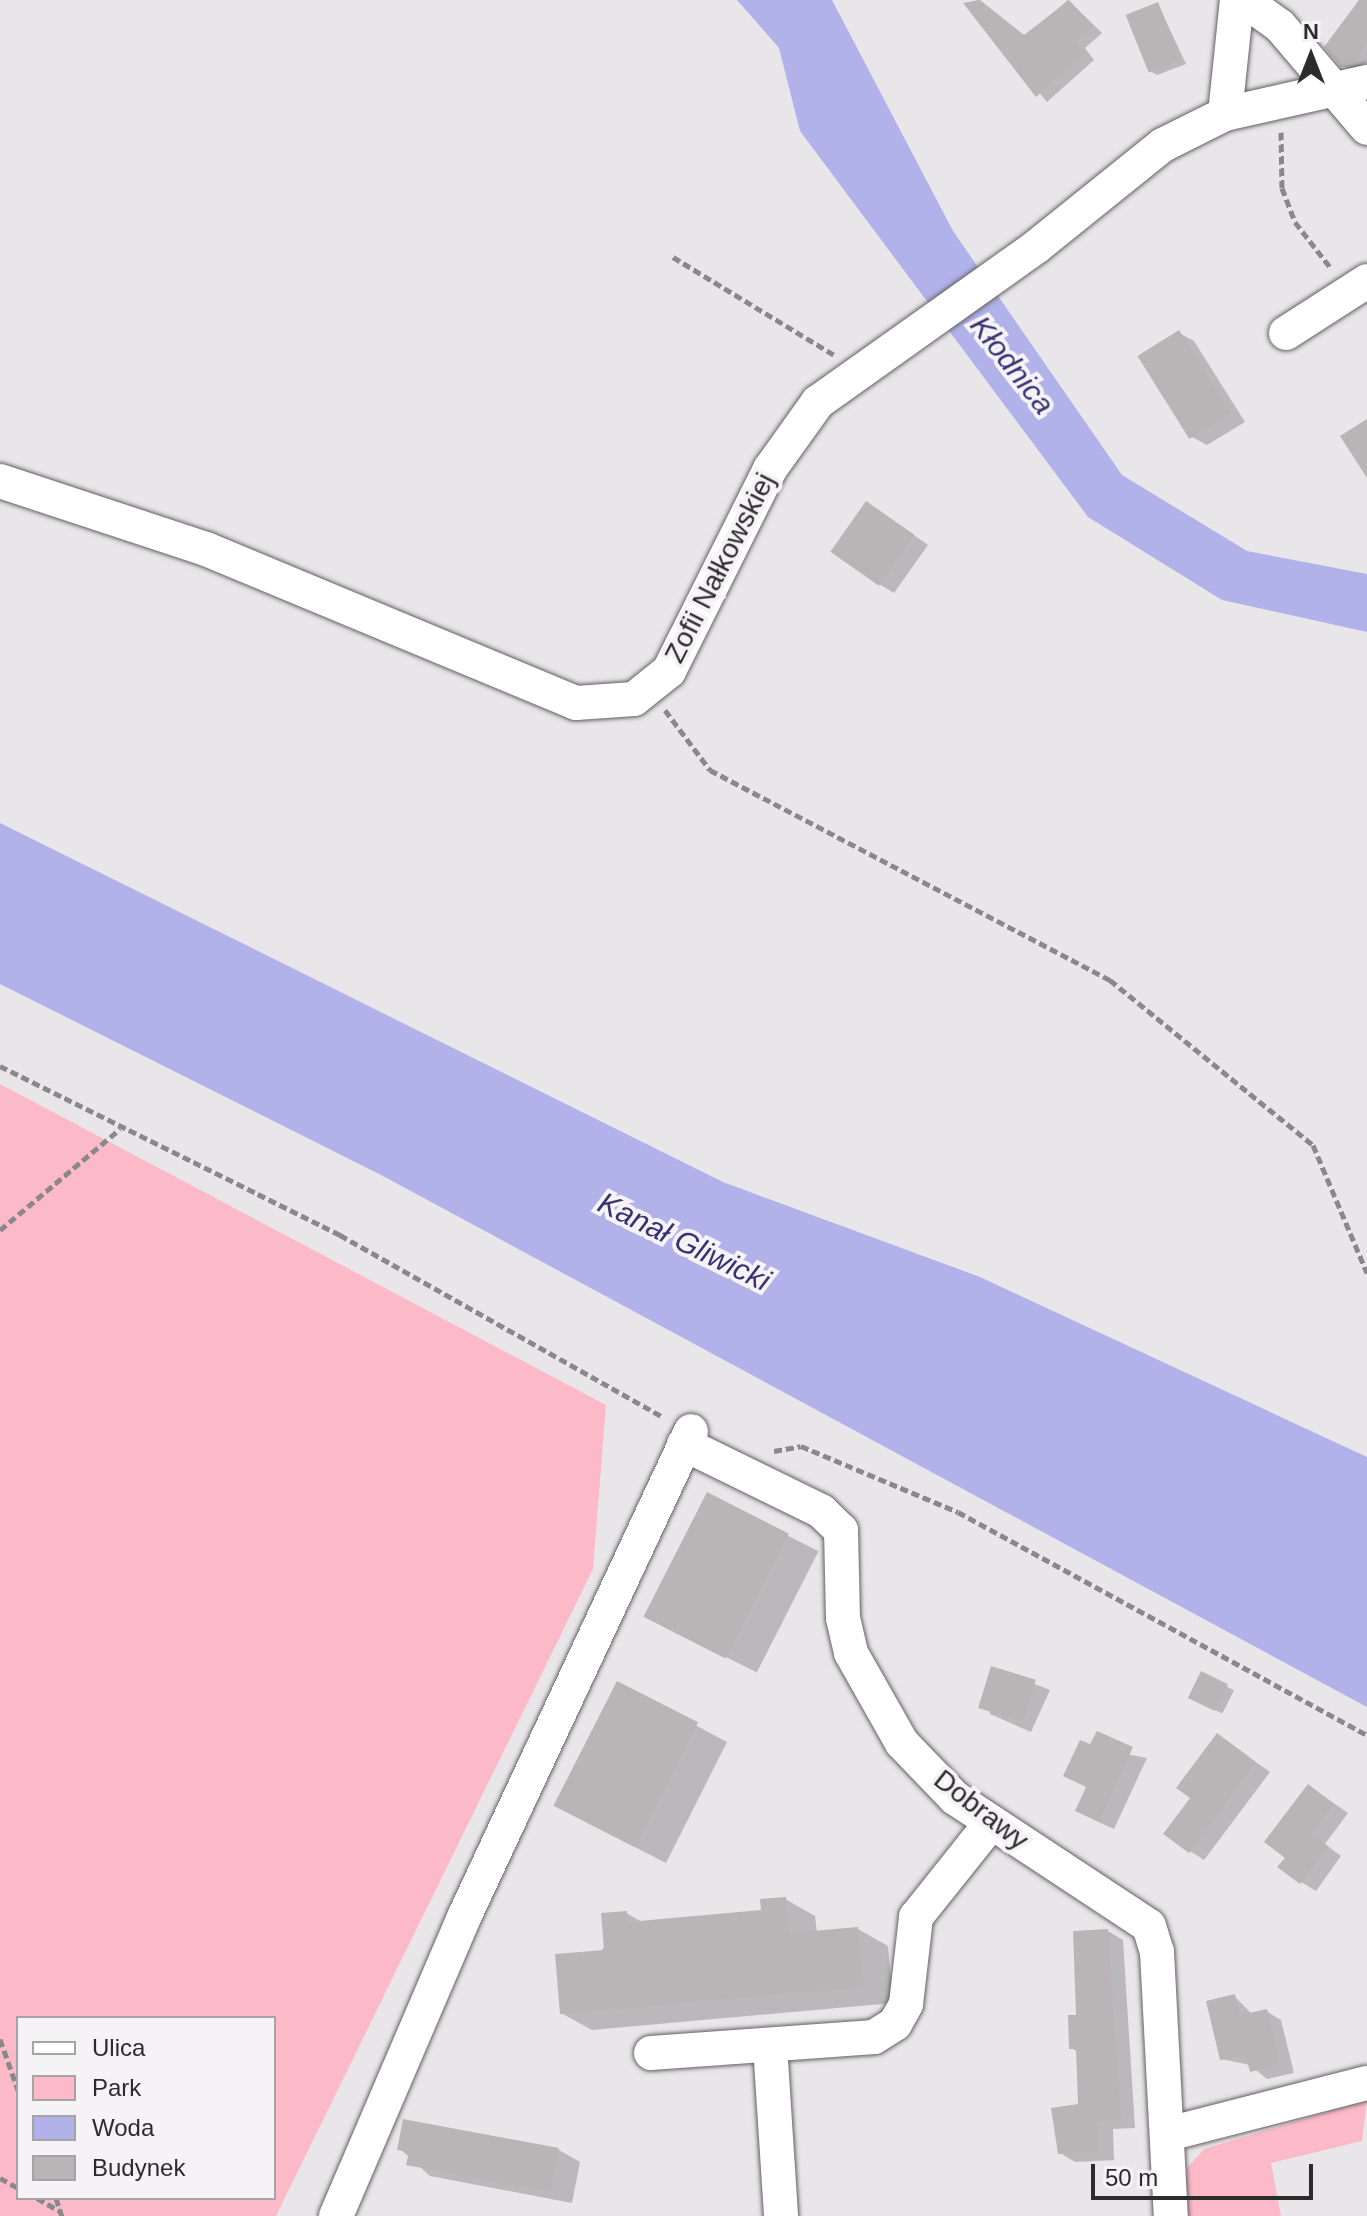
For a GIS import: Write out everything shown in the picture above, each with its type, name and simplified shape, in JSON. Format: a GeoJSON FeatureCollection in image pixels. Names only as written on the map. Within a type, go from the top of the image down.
{"type":"FeatureCollection","features":[{"type":"Feature","properties":{"kind":"street"},"geometry":{"type":"LineString","coordinates":[[1225,114],[1237,0]]}},
{"type":"Feature","properties":{"kind":"street"},"geometry":{"type":"LineString","coordinates":[[1244,0],[1355,87],[1367,128]]}},
{"type":"Feature","properties":{"kind":"street","name":"Zofii Nałkowskiej"},"geometry":{"type":"LineString","coordinates":[[0,481],[258,569],[576,703],[609,705],[650,690],[690,638],[790,437],[858,370],[908,339],[1036,247],[1163,145],[1225,114],[1355,87]]}},
{"type":"Feature","properties":{"kind":"street"},"geometry":{"type":"LineString","coordinates":[[1286,333],[1361,286]]}},
{"type":"Feature","properties":{"kind":"street"},"geometry":{"type":"LineString","coordinates":[[336,2216],[465,1915],[687,1438]]}},
{"type":"Feature","properties":{"kind":"street","name":"Dobrawy"},"geometry":{"type":"LineString","coordinates":[[687,1438],[821,1511],[841,1530],[843,1618],[870,1694],[902,1743],[991,1823],[1149,1926],[1168,2134]]}},
{"type":"Feature","properties":{"kind":"street"},"geometry":{"type":"LineString","coordinates":[[651,2053],[874,2037],[895,2024],[906,2004],[916,1917],[991,1823]]}},
{"type":"Feature","properties":{"kind":"street"},"geometry":{"type":"LineString","coordinates":[[770,2045],[781,2216]]}},
{"type":"Feature","properties":{"kind":"street"},"geometry":{"type":"LineString","coordinates":[[1171,2216],[1168,2134],[1367,2083]]}},
{"type":"Feature","properties":{"kind":"path"},"geometry":{"type":"LineString","coordinates":[[1281,103],[1286,200],[1316,253],[1361,286]]}},
{"type":"Feature","properties":{"kind":"path"},"geometry":{"type":"LineString","coordinates":[[673,257],[858,370]]}},
{"type":"Feature","properties":{"kind":"path"},"geometry":{"type":"LineString","coordinates":[[650,690],[710,770],[1110,980],[1182,1038],[1313,1145],[1367,1273]]}},
{"type":"Feature","properties":{"kind":"path"},"geometry":{"type":"LineString","coordinates":[[0,1066],[120,1129],[340,1235],[687,1438]]}},
{"type":"Feature","properties":{"kind":"path"},"geometry":{"type":"LineString","coordinates":[[0,1230],[120,1129]]}},
{"type":"Feature","properties":{"kind":"path"},"geometry":{"type":"LineString","coordinates":[[760,1454],[801,1446],[958,1512],[1367,1735]]}},
{"type":"Feature","properties":{"kind":"path"},"geometry":{"type":"LineString","coordinates":[[0,2039],[16,2084]]}},
{"type":"Feature","properties":{"kind":"path"},"geometry":{"type":"LineString","coordinates":[[40,2200],[62,2214]]}},
{"type":"Feature","properties":{"kind":"green space"},"geometry":{"type":"Polygon","coordinates":[[[0,1084],[606,1405],[593,1569],[276,2216],[0,2216],[0,1084]]]}},
{"type":"Feature","properties":{"kind":"green space"},"geometry":{"type":"Polygon","coordinates":[[[1367,2100],[1362,2141],[1271,2163],[1281,2216],[1177,2216],[1187,2168],[1204,2149],[1367,2100]]]}},
{"type":"Feature","properties":{"kind":"water","name":"Kłodnica"},"geometry":{"type":"Polygon","coordinates":[[[737,0],[832,0],[953,231],[1122,475],[1247,551],[1367,574],[1367,632],[1222,600],[1088,517],[800,131],[779,48],[737,0]]]}},
{"type":"Feature","properties":{"kind":"water","name":"Kanał Gliwicki"},"geometry":{"type":"Polygon","coordinates":[[[0,823],[723,1182],[980,1277],[1367,1457],[1367,1707],[383,1176],[0,984],[0,823]]]}},
{"type":"Feature","properties":{"kind":"building"},"geometry":{"type":"Polygon","coordinates":[[[980,0],[1024,35],[1069,0],[1093,26],[1076,42],[1085,53],[1036,97],[963,3],[980,0]]]}},
{"type":"Feature","properties":{"kind":"building"},"geometry":{"type":"Polygon","coordinates":[[[1359,0],[1367,0],[1367,41],[1352,65],[1341,67],[1324,47],[1359,0]]]}},
{"type":"Feature","properties":{"kind":"building"},"geometry":{"type":"Polygon","coordinates":[[[1158,2],[1181,59],[1149,73],[1126,15],[1158,2]]]}},
{"type":"Feature","properties":{"kind":"building"},"geometry":{"type":"Polygon","coordinates":[[[1179,330],[1231,413],[1189,439],[1137,356],[1179,330]]]}},
{"type":"Feature","properties":{"kind":"building"},"geometry":{"type":"Polygon","coordinates":[[[1367,419],[1367,478],[1340,436],[1367,419]]]}},
{"type":"Feature","properties":{"kind":"building"},"geometry":{"type":"Polygon","coordinates":[[[866,501],[914,535],[879,586],[830,552],[866,501]]]}},
{"type":"Feature","properties":{"kind":"building"},"geometry":{"type":"Polygon","coordinates":[[[707,1492],[789,1534],[725,1659],[643,1617],[707,1492]]]}},
{"type":"Feature","properties":{"kind":"building"},"geometry":{"type":"Polygon","coordinates":[[[991,1666],[1036,1680],[1023,1722],[978,1708],[991,1666]]]}},
{"type":"Feature","properties":{"kind":"building"},"geometry":{"type":"Polygon","coordinates":[[[1201,1671],[1228,1684],[1215,1711],[1188,1698],[1201,1671]]]}},
{"type":"Feature","properties":{"kind":"building"},"geometry":{"type":"Polygon","coordinates":[[[617,1681],[698,1722],[635,1847],[553,1806],[617,1681]]]}},
{"type":"Feature","properties":{"kind":"building"},"geometry":{"type":"Polygon","coordinates":[[[1097,1731],[1133,1747],[1099,1822],[1075,1811],[1086,1787],[1063,1776],[1080,1740],[1090,1744],[1097,1731]]]}},
{"type":"Feature","properties":{"kind":"building"},"geometry":{"type":"Polygon","coordinates":[[[1217,1733],[1256,1762],[1189,1853],[1163,1834],[1190,1798],[1176,1788],[1217,1733]]]}},
{"type":"Feature","properties":{"kind":"building"},"geometry":{"type":"Polygon","coordinates":[[[1308,1784],[1334,1804],[1311,1834],[1328,1846],[1300,1884],[1277,1867],[1285,1858],[1264,1842],[1308,1784]]]}},
{"type":"Feature","properties":{"kind":"building"},"geometry":{"type":"Polygon","coordinates":[[[786,1897],[789,1933],[858,1927],[863,1987],[560,2014],[555,1954],[604,1950],[601,1913],[627,1911],[628,1922],[761,1910],[760,1899],[786,1897]]]}},
{"type":"Feature","properties":{"kind":"building"},"geometry":{"type":"Polygon","coordinates":[[[1108,1929],[1121,2120],[1098,2121],[1099,2152],[1058,2154],[1051,2108],[1078,2104],[1076,2049],[1069,2049],[1068,2015],[1076,2015],[1073,1931],[1108,1929]]]}},
{"type":"Feature","properties":{"kind":"building"},"geometry":{"type":"Polygon","coordinates":[[[1235,1994],[1240,2015],[1267,2009],[1280,2065],[1250,2072],[1246,2055],[1220,2060],[1206,2001],[1235,1994]]]}},
{"type":"Feature","properties":{"kind":"building"},"geometry":{"type":"Polygon","coordinates":[[[403,2119],[559,2148],[551,2192],[406,2165],[409,2152],[397,2150],[403,2119]]]}}]}
